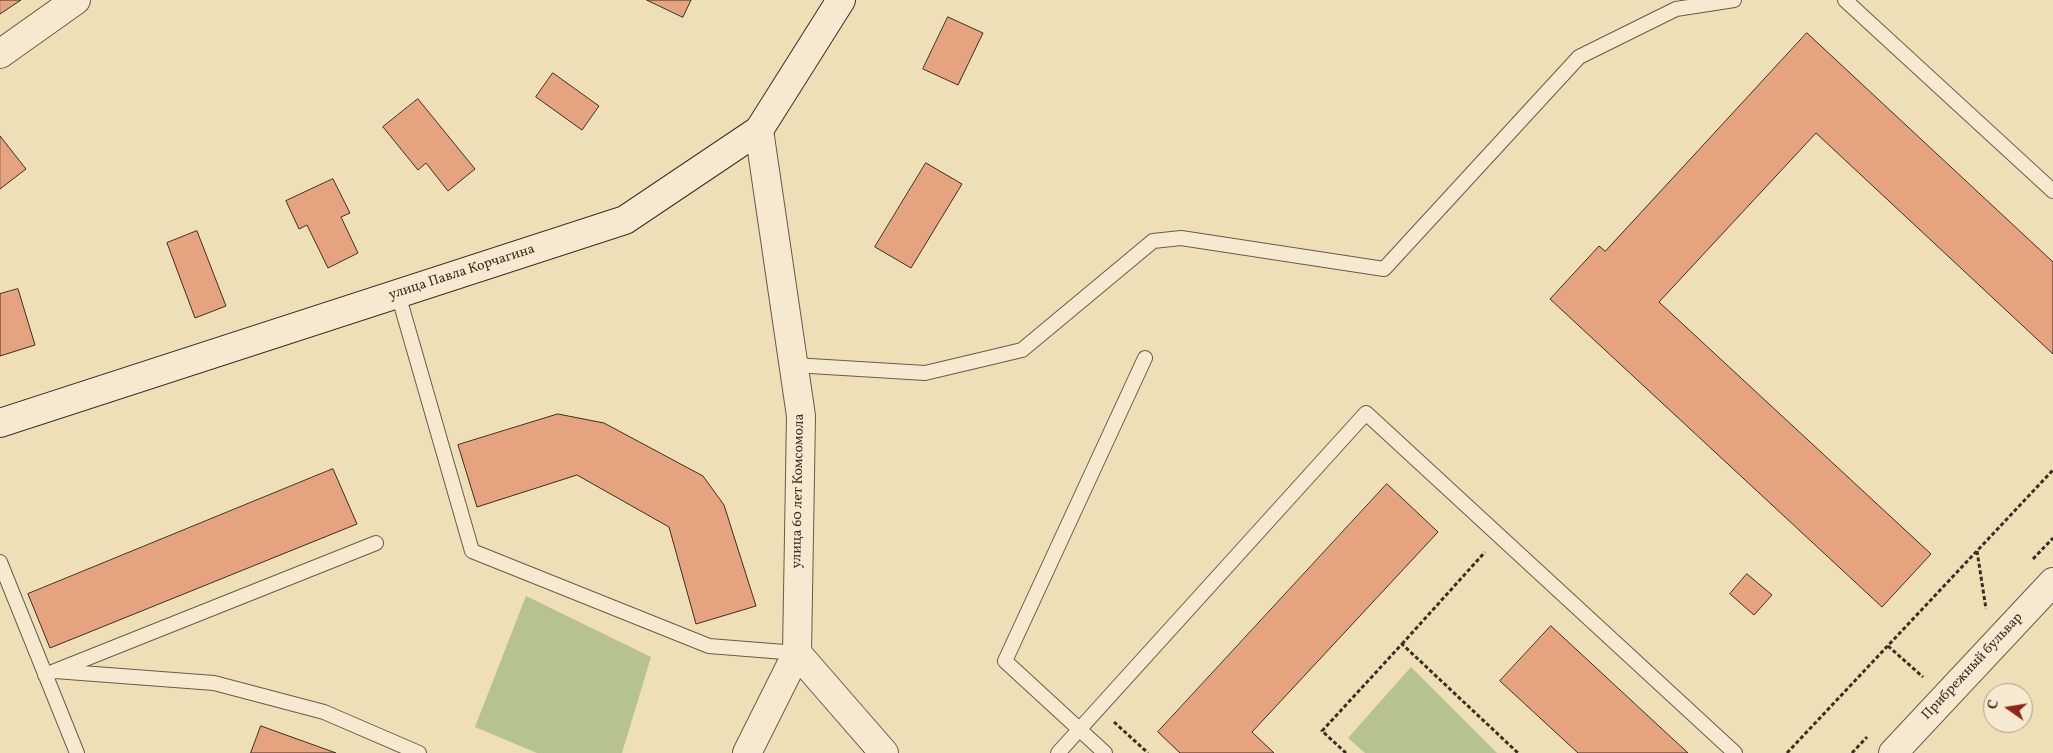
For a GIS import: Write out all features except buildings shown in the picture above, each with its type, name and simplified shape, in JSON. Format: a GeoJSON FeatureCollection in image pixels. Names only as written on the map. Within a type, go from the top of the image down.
{"type":"FeatureCollection","features":[{"type":"Feature","properties":{"kind":"street"},"geometry":{"type":"LineString","coordinates":[[0,54],[76,0]]}},
{"type":"Feature","properties":{"kind":"street","name":"улица Павла Корчагина"},"geometry":{"type":"LineString","coordinates":[[0,423],[625,220],[759,130],[841,0]]}},
{"type":"Feature","properties":{"kind":"street","name":"улица 60 лет Комсомола"},"geometry":{"type":"LineString","coordinates":[[747,753],[797,653],[801,416],[759,130]]}},
{"type":"Feature","properties":{"kind":"street","name":"Прибрежный бульвар"},"geometry":{"type":"LineString","coordinates":[[1893,753],[2053,582]]}},
{"type":"Feature","properties":{"kind":"street"},"geometry":{"type":"LineString","coordinates":[[797,653],[884,753]]}},
{"type":"Feature","properties":{"kind":"lane"},"geometry":{"type":"LineString","coordinates":[[794,365],[925,373],[1022,350],[1153,241],[1181,238],[1384,269],[1579,57],[1676,9],[1734,0]]}},
{"type":"Feature","properties":{"kind":"lane"},"geometry":{"type":"LineString","coordinates":[[1845,0],[2053,191]]}},
{"type":"Feature","properties":{"kind":"lane"},"geometry":{"type":"LineString","coordinates":[[398,294],[472,551],[710,646],[797,653]]}},
{"type":"Feature","properties":{"kind":"lane"},"geometry":{"type":"LineString","coordinates":[[1105,753],[1005,661],[1145,358]]}},
{"type":"Feature","properties":{"kind":"lane"},"geometry":{"type":"LineString","coordinates":[[1058,753],[1366,413],[1735,753]]}},
{"type":"Feature","properties":{"kind":"lane"},"geometry":{"type":"LineString","coordinates":[[50,673],[376,543]]}},
{"type":"Feature","properties":{"kind":"lane"},"geometry":{"type":"LineString","coordinates":[[0,562],[50,673],[76,753]]}},
{"type":"Feature","properties":{"kind":"lane"},"geometry":{"type":"LineString","coordinates":[[50,673],[214,683],[324,712],[419,753]]}},
{"type":"Feature","properties":{"kind":"path"},"geometry":{"type":"LineString","coordinates":[[1787,753],[2053,470]]}},
{"type":"Feature","properties":{"kind":"path"},"geometry":{"type":"LineString","coordinates":[[1346,753],[1322,731],[1500,536]]}},
{"type":"Feature","properties":{"kind":"path"},"geometry":{"type":"LineString","coordinates":[[1977,551],[1986,609]]}},
{"type":"Feature","properties":{"kind":"path"},"geometry":{"type":"LineString","coordinates":[[1402,644],[1518,753]]}},
{"type":"Feature","properties":{"kind":"path"},"geometry":{"type":"LineString","coordinates":[[1888,646],[1923,677]]}},
{"type":"Feature","properties":{"kind":"path"},"geometry":{"type":"LineString","coordinates":[[1099,708],[1148,753]]}},
{"type":"Feature","properties":{"kind":"green space"},"geometry":{"type":"Polygon","coordinates":[[[526,596],[651,657],[622,753],[537,753],[475,727],[526,596]]]}},
{"type":"Feature","properties":{"kind":"green space"},"geometry":{"type":"Polygon","coordinates":[[[1411,667],[1497,753],[1365,753],[1348,738],[1411,667]]]}}]}
